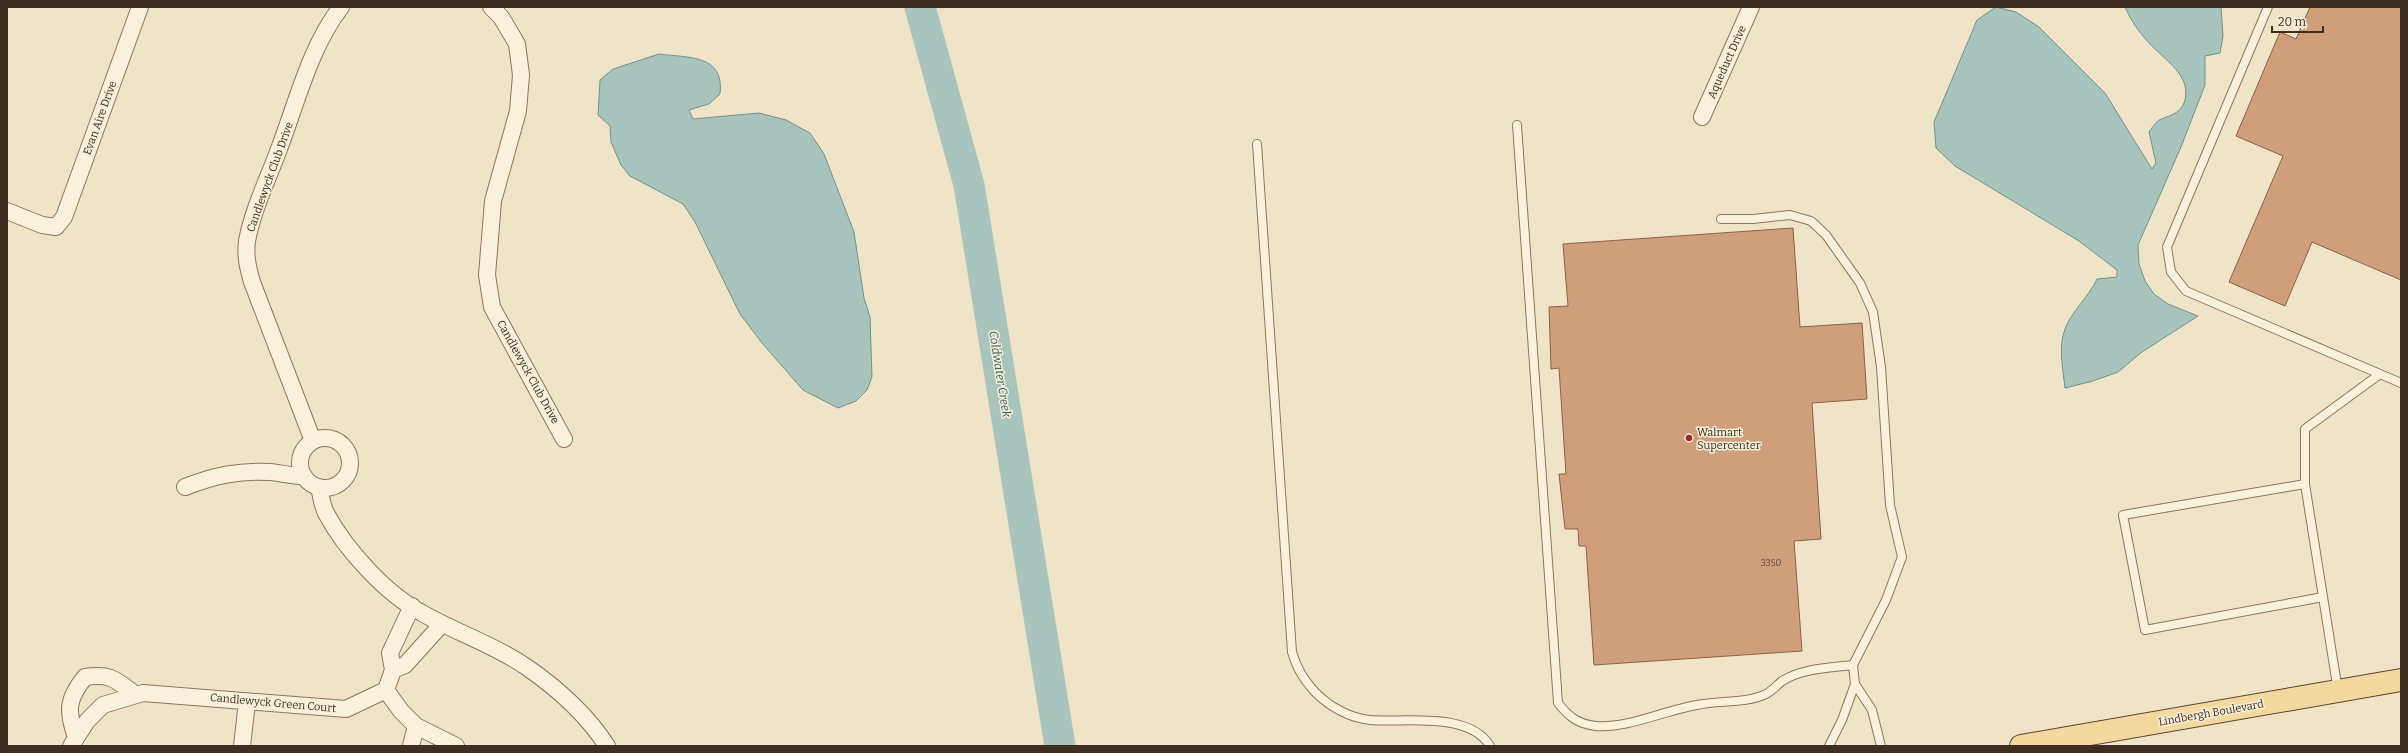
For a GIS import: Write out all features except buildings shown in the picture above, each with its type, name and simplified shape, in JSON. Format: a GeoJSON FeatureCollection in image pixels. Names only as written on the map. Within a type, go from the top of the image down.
{"type":"FeatureCollection","features":[{"type":"Feature","properties":{"kind":"main road","name":"Lindbergh Boulevard"},"geometry":{"type":"LineString","coordinates":[[2021,746],[2339,692],[2401,680]]}},
{"type":"Feature","properties":{"kind":"street","name":"Evan Aire Drive"},"geometry":{"type":"LineString","coordinates":[[7,211],[42,225],[56,227],[64,217],[140,7]]}},
{"type":"Feature","properties":{"kind":"street","name":"Candlewyck Club Drive"},"geometry":{"type":"LineString","coordinates":[[313,441],[252,282],[246,262],[247,242],[261,197],[317,48],[329,22],[341,7]]}},
{"type":"Feature","properties":{"kind":"street","name":"Candlewyck Club Drive"},"geometry":{"type":"LineString","coordinates":[[491,7],[501,17],[517,44],[521,75],[518,111],[493,201],[487,275],[492,307],[564,439]]}},
{"type":"Feature","properties":{"kind":"street","name":"Aqueduct Drive"},"geometry":{"type":"LineString","coordinates":[[1702,116],[1751,7]]}},
{"type":"Feature","properties":{"kind":"street"},"geometry":{"type":"LineString","coordinates":[[322,438],[332,438],[341,443],[347,450],[350,459],[350,469],[346,478],[338,484],[329,488],[319,487],[310,483],[304,476],[300,466],[301,456],[305,448],[313,441],[322,438]]}},
{"type":"Feature","properties":{"kind":"street"},"geometry":{"type":"LineString","coordinates":[[185,487],[219,474],[236,472],[255,471],[304,476]]}},
{"type":"Feature","properties":{"kind":"street"},"geometry":{"type":"LineString","coordinates":[[319,487],[325,512],[356,557],[412,606],[442,624],[474,638],[527,667],[567,698],[608,746]]}},
{"type":"Feature","properties":{"kind":"street"},"geometry":{"type":"LineString","coordinates":[[412,606],[390,653],[393,670],[386,690],[400,711],[416,726],[456,746]]}},
{"type":"Feature","properties":{"kind":"street"},"geometry":{"type":"LineString","coordinates":[[393,670],[405,666],[442,624]]}},
{"type":"Feature","properties":{"kind":"street","name":"Candlewyck Green Court"},"geometry":{"type":"LineString","coordinates":[[74,741],[70,711],[73,692],[86,677],[102,674],[118,681],[136,695]]}},
{"type":"Feature","properties":{"kind":"street","name":"Candlewyck Green Court"},"geometry":{"type":"LineString","coordinates":[[74,741],[87,721],[103,705],[136,695],[150,694],[346,709],[386,690]]}},
{"type":"Feature","properties":{"kind":"street"},"geometry":{"type":"LineString","coordinates":[[242,746],[247,702]]}},
{"type":"Feature","properties":{"kind":"street"},"geometry":{"type":"LineString","coordinates":[[411,746],[416,726]]}},
{"type":"Feature","properties":{"kind":"lane"},"geometry":{"type":"LineString","coordinates":[[2268,7],[2166,247],[2171,272],[2186,291],[2401,383]]}},
{"type":"Feature","properties":{"kind":"lane"},"geometry":{"type":"LineString","coordinates":[[1517,125],[1558,703],[1567,715],[1579,723],[1597,726],[1626,723],[1697,704],[1750,699],[1766,694],[1783,680],[1806,671],[1853,665]]}},
{"type":"Feature","properties":{"kind":"lane"},"geometry":{"type":"LineString","coordinates":[[1257,144],[1292,652],[1296,668],[1320,697],[1334,708],[1348,714],[1369,720],[1442,722],[1457,724],[1485,738],[1490,746]]}},
{"type":"Feature","properties":{"kind":"lane"},"geometry":{"type":"LineString","coordinates":[[1721,219],[1753,219],[1790,215],[1811,222],[1826,235],[1860,283],[1873,312],[1881,366],[1890,505],[1902,557],[1886,600],[1853,665],[1855,684],[1842,720],[1829,746]]}},
{"type":"Feature","properties":{"kind":"lane"},"geometry":{"type":"LineString","coordinates":[[2339,692],[2304,484],[2305,429],[2380,374]]}},
{"type":"Feature","properties":{"kind":"lane"},"geometry":{"type":"LineString","coordinates":[[2304,484],[2123,515],[2145,630],[2323,597]]}},
{"type":"Feature","properties":{"kind":"lane"},"geometry":{"type":"LineString","coordinates":[[1855,684],[1872,710],[1881,746]]}},
{"type":"Feature","properties":{"kind":"water"},"geometry":{"type":"Polygon","coordinates":[[[1996,7],[2016,12],[2039,27],[2105,93],[2152,169],[2156,163],[2149,132],[2159,120],[2180,110],[2184,103],[2186,93],[2185,84],[2176,69],[2149,43],[2130,17],[2125,7],[2221,7],[2223,36],[2220,53],[2205,56],[2205,85],[2181,147],[2138,245],[2139,264],[2145,281],[2154,294],[2168,304],[2198,316],[2142,352],[2118,372],[2093,381],[2065,388],[2061,350],[2065,329],[2075,311],[2097,279],[2117,277],[2117,270],[2079,241],[1955,166],[1936,148],[1934,122],[1977,20],[1996,7]]]}},
{"type":"Feature","properties":{"kind":"water"},"geometry":{"type":"Polygon","coordinates":[[[659,54],[702,60],[711,65],[717,71],[720,81],[720,94],[709,104],[689,110],[693,119],[759,113],[786,120],[810,133],[824,154],[854,232],[864,298],[870,317],[872,377],[867,390],[856,401],[838,408],[803,390],[762,343],[740,314],[695,222],[683,204],[630,176],[621,165],[611,142],[610,126],[598,115],[600,80],[613,69],[659,54]]]}},
{"type":"Feature","properties":{"kind":"waterway","name":"Coldwater Creek"},"geometry":{"type":"LineString","coordinates":[[920,7],[969,185],[1060,746]]}},
{"type":"Feature","properties":{"kind":"place","name":"Walmart Supercenter"},"geometry":{"type":"Point","coordinates":[1689,438]}}]}
